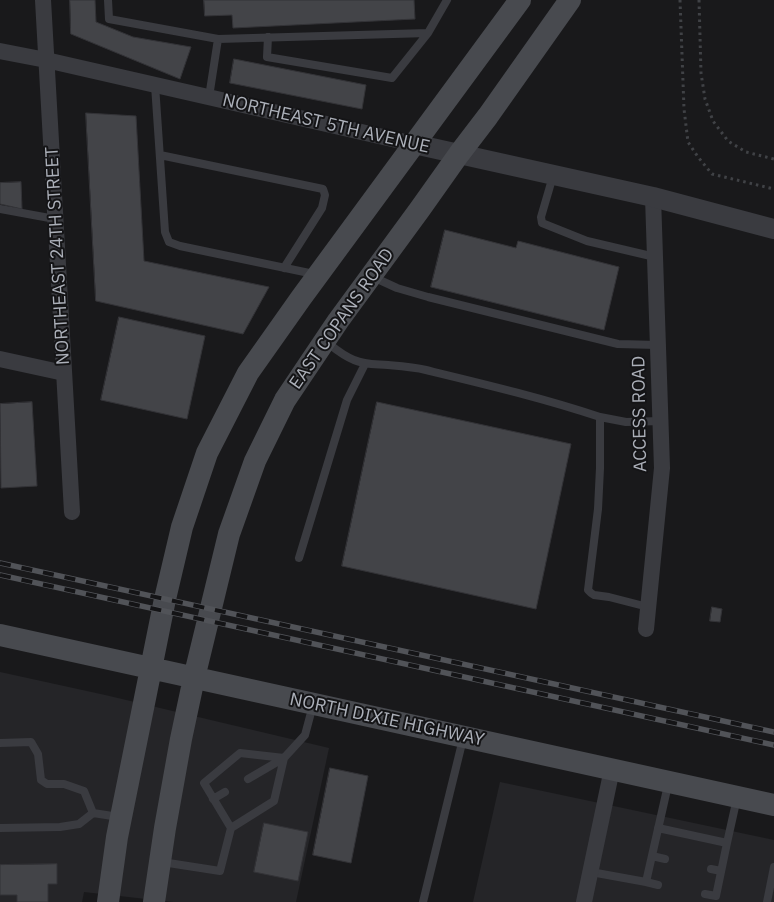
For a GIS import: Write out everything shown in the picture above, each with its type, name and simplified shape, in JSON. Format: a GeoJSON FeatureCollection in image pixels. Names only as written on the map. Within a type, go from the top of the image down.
{"type":"FeatureCollection","features":[{"type":"Feature","properties":{"kind":"main road"},"geometry":{"type":"LineString","coordinates":[[108,902],[120,818],[182,527],[207,453],[248,373],[520,0]]}},
{"type":"Feature","properties":{"kind":"main road","name":"EAST COPANS ROAD"},"geometry":{"type":"LineString","coordinates":[[194,678],[229,534],[255,461],[284,400],[570,0]]}},
{"type":"Feature","properties":{"kind":"main road","name":"NORTH DIXIE HIGHWAY"},"geometry":{"type":"LineString","coordinates":[[0,635],[774,806]]}},
{"type":"Feature","properties":{"kind":"main road"},"geometry":{"type":"LineString","coordinates":[[157,899],[160,862],[181,739],[194,678]]}},
{"type":"Feature","properties":{"kind":"street","name":"NORTHEAST 24TH STREET"},"geometry":{"type":"LineString","coordinates":[[43,0],[72,512]]}},
{"type":"Feature","properties":{"kind":"street","name":"NORTHEAST 5TH AVENUE"},"geometry":{"type":"LineString","coordinates":[[0,51],[553,174],[653,197],[774,229]]}},
{"type":"Feature","properties":{"kind":"street","name":"ACCESS ROAD"},"geometry":{"type":"LineString","coordinates":[[646,629],[662,468],[653,197]]}},
{"type":"Feature","properties":{"kind":"street"},"geometry":{"type":"LineString","coordinates":[[0,359],[64,373]]}},
{"type":"Feature","properties":{"kind":"street"},"geometry":{"type":"LineString","coordinates":[[584,902],[612,769]]}},
{"type":"Feature","properties":{"kind":"lane"},"geometry":{"type":"LineString","coordinates":[[108,0],[109,18],[218,39],[428,32]]}},
{"type":"Feature","properties":{"kind":"lane"},"geometry":{"type":"LineString","coordinates":[[268,37],[267,57],[392,78],[428,32],[447,0]]}},
{"type":"Feature","properties":{"kind":"lane"},"geometry":{"type":"LineString","coordinates":[[209,97],[218,39]]}},
{"type":"Feature","properties":{"kind":"lane"},"geometry":{"type":"LineString","coordinates":[[155,85],[165,232],[170,242],[180,246],[318,275]]}},
{"type":"Feature","properties":{"kind":"lane"},"geometry":{"type":"LineString","coordinates":[[160,155],[323,189],[325,196],[322,208],[284,268]]}},
{"type":"Feature","properties":{"kind":"lane"},"geometry":{"type":"LineString","coordinates":[[553,174],[542,223],[587,242],[655,256]]}},
{"type":"Feature","properties":{"kind":"lane"},"geometry":{"type":"LineString","coordinates":[[0,209],[56,219]]}},
{"type":"Feature","properties":{"kind":"lane"},"geometry":{"type":"LineString","coordinates":[[372,276],[397,288],[428,297],[618,344],[658,345]]}},
{"type":"Feature","properties":{"kind":"lane"},"geometry":{"type":"LineString","coordinates":[[325,341],[339,352],[365,364],[390,365],[422,370],[475,382],[600,417],[626,422],[661,421]]}},
{"type":"Feature","properties":{"kind":"lane"},"geometry":{"type":"LineString","coordinates":[[299,558],[347,400],[365,364]]}},
{"type":"Feature","properties":{"kind":"lane"},"geometry":{"type":"LineString","coordinates":[[600,417],[598,509],[588,590],[594,595],[648,607]]}},
{"type":"Feature","properties":{"kind":"lane"},"geometry":{"type":"LineString","coordinates":[[248,779],[284,758],[305,735],[313,704]]}},
{"type":"Feature","properties":{"kind":"lane"},"geometry":{"type":"LineString","coordinates":[[423,902],[464,737]]}},
{"type":"Feature","properties":{"kind":"lane"},"geometry":{"type":"LineString","coordinates":[[0,742],[31,742],[38,754],[40,780],[47,784],[64,784],[84,791],[93,813]]}},
{"type":"Feature","properties":{"kind":"lane"},"geometry":{"type":"LineString","coordinates":[[231,828],[204,783],[240,753],[284,758]]}},
{"type":"Feature","properties":{"kind":"lane"},"geometry":{"type":"LineString","coordinates":[[160,862],[220,871],[231,828],[274,801],[284,758]]}},
{"type":"Feature","properties":{"kind":"lane"},"geometry":{"type":"LineString","coordinates":[[646,882],[668,782]]}},
{"type":"Feature","properties":{"kind":"lane"},"geometry":{"type":"LineString","coordinates":[[213,799],[225,792]]}},
{"type":"Feature","properties":{"kind":"lane"},"geometry":{"type":"LineString","coordinates":[[705,894],[716,896],[737,797]]}},
{"type":"Feature","properties":{"kind":"lane"},"geometry":{"type":"LineString","coordinates":[[0,828],[60,827],[79,824],[93,813],[120,818]]}},
{"type":"Feature","properties":{"kind":"lane"},"geometry":{"type":"LineString","coordinates":[[658,828],[727,843]]}},
{"type":"Feature","properties":{"kind":"lane"},"geometry":{"type":"LineString","coordinates":[[652,856],[665,859]]}},
{"type":"Feature","properties":{"kind":"lane"},"geometry":{"type":"LineString","coordinates":[[767,902],[774,867]]}},
{"type":"Feature","properties":{"kind":"lane"},"geometry":{"type":"LineString","coordinates":[[711,869],[721,871]]}},
{"type":"Feature","properties":{"kind":"lane"},"geometry":{"type":"LineString","coordinates":[[591,872],[658,885]]}},
{"type":"Feature","properties":{"kind":"path"},"geometry":{"type":"LineString","coordinates":[[680,0],[684,109],[688,142],[712,174],[774,189]]}},
{"type":"Feature","properties":{"kind":"path"},"geometry":{"type":"LineString","coordinates":[[699,0],[701,73],[705,99],[713,121],[728,141],[746,152],[774,160]]}},
{"type":"Feature","properties":{"kind":"shaded area"},"geometry":{"type":"Polygon","coordinates":[[[0,672],[329,748],[296,902],[173,902],[84,892],[82,902],[0,902],[0,672]]]}},
{"type":"Feature","properties":{"kind":"shaded area"},"geometry":{"type":"Polygon","coordinates":[[[500,782],[774,840],[774,902],[473,902],[500,782]]]}},
{"type":"Feature","properties":{"kind":"building"},"geometry":{"type":"Polygon","coordinates":[[[70,0],[95,0],[96,22],[133,37],[191,47],[180,79],[71,34],[70,0]]]}},
{"type":"Feature","properties":{"kind":"building"},"geometry":{"type":"Polygon","coordinates":[[[204,0],[414,0],[415,19],[233,28],[232,15],[205,16],[204,0]]]}},
{"type":"Feature","properties":{"kind":"building"},"geometry":{"type":"Polygon","coordinates":[[[234,59],[366,85],[362,109],[230,83],[234,59]]]}},
{"type":"Feature","properties":{"kind":"building"},"geometry":{"type":"Polygon","coordinates":[[[86,113],[136,116],[144,261],[269,287],[243,334],[96,301],[86,113]]]}},
{"type":"Feature","properties":{"kind":"building"},"geometry":{"type":"Polygon","coordinates":[[[21,182],[22,209],[0,204],[0,183],[21,182]]]}},
{"type":"Feature","properties":{"kind":"building"},"geometry":{"type":"Polygon","coordinates":[[[445,230],[516,248],[518,241],[619,267],[604,330],[431,287],[445,230]]]}},
{"type":"Feature","properties":{"kind":"building"},"geometry":{"type":"Polygon","coordinates":[[[119,317],[205,336],[187,419],[101,400],[119,317]]]}},
{"type":"Feature","properties":{"kind":"building"},"geometry":{"type":"Polygon","coordinates":[[[32,402],[37,486],[1,488],[0,404],[32,402]]]}},
{"type":"Feature","properties":{"kind":"building"},"geometry":{"type":"Polygon","coordinates":[[[377,402],[571,444],[536,609],[342,566],[377,402]]]}},
{"type":"Feature","properties":{"kind":"building"},"geometry":{"type":"Polygon","coordinates":[[[712,607],[722,609],[720,622],[710,621],[712,607]]]}},
{"type":"Feature","properties":{"kind":"building"},"geometry":{"type":"Polygon","coordinates":[[[330,768],[368,776],[351,863],[313,855],[330,768]]]}},
{"type":"Feature","properties":{"kind":"building"},"geometry":{"type":"Polygon","coordinates":[[[264,823],[308,832],[298,881],[254,872],[264,823]]]}},
{"type":"Feature","properties":{"kind":"building"},"geometry":{"type":"Polygon","coordinates":[[[57,864],[57,884],[48,884],[48,902],[17,902],[17,895],[0,895],[0,865],[57,864]]]}},
{"type":"Feature","properties":{"kind":"railway"},"geometry":{"type":"LineString","coordinates":[[0,563],[774,732]]}},
{"type":"Feature","properties":{"kind":"railway"},"geometry":{"type":"LineString","coordinates":[[0,575],[774,745]]}}]}
